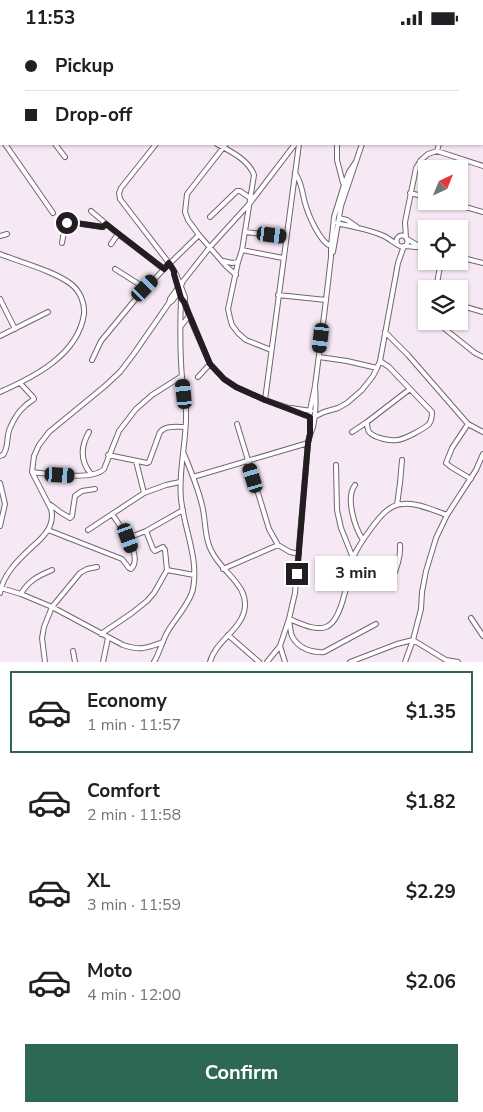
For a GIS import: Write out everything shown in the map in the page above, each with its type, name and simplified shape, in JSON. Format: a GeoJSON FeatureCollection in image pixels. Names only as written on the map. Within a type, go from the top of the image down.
{"type":"FeatureCollection","features":[{"type":"Feature","properties":{"kind":"street"},"geometry":{"type":"LineString","coordinates":[[56,145],[64,157]]}},
{"type":"Feature","properties":{"kind":"street"},"geometry":{"type":"LineString","coordinates":[[154,662],[168,631],[180,615],[193,590],[194,575],[180,482],[184,453],[186,412],[182,377],[181,326],[183,300],[185,297],[169,263],[122,202],[119,195],[119,191],[124,183],[155,145]]}},
{"type":"Feature","properties":{"kind":"street"},"geometry":{"type":"LineString","coordinates":[[163,642],[139,649],[123,645],[52,607],[21,594],[0,591],[8,574],[15,565],[48,530],[52,518],[49,504],[32,472],[34,456],[43,439],[50,432],[120,372],[172,301],[180,286],[210,247],[296,145]]}},
{"type":"Feature","properties":{"kind":"street"},"geometry":{"type":"LineString","coordinates":[[265,400],[295,173],[297,145]]}},
{"type":"Feature","properties":{"kind":"street"},"geometry":{"type":"LineString","coordinates":[[337,145],[337,160],[344,185]]}},
{"type":"Feature","properties":{"kind":"street"},"geometry":{"type":"LineString","coordinates":[[331,257],[331,246],[337,221],[362,145]]}},
{"type":"Feature","properties":{"kind":"street"},"geometry":{"type":"LineString","coordinates":[[437,151],[439,145]]}},
{"type":"Feature","properties":{"kind":"street"},"geometry":{"type":"LineString","coordinates":[[6,146],[53,213]]}},
{"type":"Feature","properties":{"kind":"street"},"geometry":{"type":"LineString","coordinates":[[236,275],[199,235],[186,217],[186,197],[188,191],[225,146],[247,163],[254,175],[242,250],[228,309],[232,325],[238,333],[246,340],[271,350]]}},
{"type":"Feature","properties":{"kind":"street"},"geometry":{"type":"LineString","coordinates":[[401,245],[407,243],[406,222],[416,168],[428,153],[437,151],[483,166]]}},
{"type":"Feature","properties":{"kind":"street"},"geometry":{"type":"LineString","coordinates":[[355,163],[349,172],[334,217],[337,221],[349,227],[359,228],[384,236],[401,245],[418,247]]}},
{"type":"Feature","properties":{"kind":"street"},"geometry":{"type":"LineString","coordinates":[[295,173],[300,181],[308,213],[324,242],[331,246]]}},
{"type":"Feature","properties":{"kind":"street"},"geometry":{"type":"LineString","coordinates":[[210,217],[237,191],[240,191],[250,201]]}},
{"type":"Feature","properties":{"kind":"street"},"geometry":{"type":"LineString","coordinates":[[410,193],[418,195]]}},
{"type":"Feature","properties":{"kind":"street"},"geometry":{"type":"LineString","coordinates":[[468,208],[483,212]]}},
{"type":"Feature","properties":{"kind":"street"},"geometry":{"type":"LineString","coordinates":[[90,211],[164,269]]}},
{"type":"Feature","properties":{"kind":"street"},"geometry":{"type":"LineString","coordinates":[[267,662],[280,646],[290,619],[295,593],[308,443],[312,417],[315,412],[315,386],[337,221]]}},
{"type":"Feature","properties":{"kind":"street"},"geometry":{"type":"LineString","coordinates":[[62,243],[65,225],[68,222],[103,227],[106,224]]}},
{"type":"Feature","properties":{"kind":"street"},"geometry":{"type":"LineString","coordinates":[[401,245],[396,241],[406,222]]}},
{"type":"Feature","properties":{"kind":"street"},"geometry":{"type":"LineString","coordinates":[[245,232],[286,237]]}},
{"type":"Feature","properties":{"kind":"street"},"geometry":{"type":"LineString","coordinates":[[0,236],[7,234]]}},
{"type":"Feature","properties":{"kind":"street"},"geometry":{"type":"LineString","coordinates":[[111,244],[118,234]]}},
{"type":"Feature","properties":{"kind":"street"},"geometry":{"type":"LineString","coordinates":[[92,360],[101,341],[145,288],[199,235]]}},
{"type":"Feature","properties":{"kind":"street"},"geometry":{"type":"LineString","coordinates":[[384,236],[406,238],[418,245]]}},
{"type":"Feature","properties":{"kind":"street"},"geometry":{"type":"LineString","coordinates":[[286,407],[315,412],[338,408],[355,396],[368,383],[380,361],[401,245]]}},
{"type":"Feature","properties":{"kind":"street"},"geometry":{"type":"LineString","coordinates":[[242,250],[283,258]]}},
{"type":"Feature","properties":{"kind":"street"},"geometry":{"type":"LineString","coordinates":[[0,254],[63,279],[76,289],[84,303],[83,322],[79,331],[72,343],[57,359],[20,383],[0,392]]}},
{"type":"Feature","properties":{"kind":"street"},"geometry":{"type":"LineString","coordinates":[[468,259],[483,263]]}},
{"type":"Feature","properties":{"kind":"street"},"geometry":{"type":"LineString","coordinates":[[222,260],[232,263],[238,262]]}},
{"type":"Feature","properties":{"kind":"street"},"geometry":{"type":"LineString","coordinates":[[115,269],[145,288]]}},
{"type":"Feature","properties":{"kind":"street"},"geometry":{"type":"LineString","coordinates":[[278,295],[326,300]]}},
{"type":"Feature","properties":{"kind":"street"},"geometry":{"type":"LineString","coordinates":[[0,299],[15,329]]}},
{"type":"Feature","properties":{"kind":"street"},"geometry":{"type":"LineString","coordinates":[[183,300],[210,364],[224,379],[236,387],[265,400],[312,417]]}},
{"type":"Feature","properties":{"kind":"street"},"geometry":{"type":"LineString","coordinates":[[468,308],[483,312]]}},
{"type":"Feature","properties":{"kind":"street"},"geometry":{"type":"LineString","coordinates":[[0,336],[48,312]]}},
{"type":"Feature","properties":{"kind":"street"},"geometry":{"type":"LineString","coordinates":[[181,317],[184,314],[189,314]]}},
{"type":"Feature","properties":{"kind":"street"},"geometry":{"type":"LineString","coordinates":[[181,326],[189,314]]}},
{"type":"Feature","properties":{"kind":"street"},"geometry":{"type":"LineString","coordinates":[[446,330],[475,353],[483,357]]}},
{"type":"Feature","properties":{"kind":"street"},"geometry":{"type":"LineString","coordinates":[[385,332],[408,355],[468,424],[483,432]]}},
{"type":"Feature","properties":{"kind":"street"},"geometry":{"type":"LineString","coordinates":[[319,357],[347,361],[377,369]]}},
{"type":"Feature","properties":{"kind":"street"},"geometry":{"type":"LineString","coordinates":[[367,421],[369,433],[386,439],[397,440],[406,438],[429,424],[432,419],[432,412],[389,367],[380,361]]}},
{"type":"Feature","properties":{"kind":"street"},"geometry":{"type":"LineString","coordinates":[[198,377],[210,364]]}},
{"type":"Feature","properties":{"kind":"street"},"geometry":{"type":"LineString","coordinates":[[32,472],[83,476],[97,473],[104,469],[118,431],[136,409],[152,395],[182,377]]}},
{"type":"Feature","properties":{"kind":"street"},"geometry":{"type":"LineString","coordinates":[[0,456],[5,452],[8,432],[15,419],[25,405],[34,399],[20,383]]}},
{"type":"Feature","properties":{"kind":"street"},"geometry":{"type":"LineString","coordinates":[[352,431],[410,389]]}},
{"type":"Feature","properties":{"kind":"street"},"geometry":{"type":"LineString","coordinates":[[312,417],[315,412]]}},
{"type":"Feature","properties":{"kind":"street"},"geometry":{"type":"LineString","coordinates":[[237,424],[269,529],[278,545],[290,552],[299,554]]}},
{"type":"Feature","properties":{"kind":"street"},"geometry":{"type":"LineString","coordinates":[[468,424],[452,448],[446,463],[470,479]]}},
{"type":"Feature","properties":{"kind":"street"},"geometry":{"type":"LineString","coordinates":[[108,455],[147,463],[163,428],[185,427]]}},
{"type":"Feature","properties":{"kind":"street"},"geometry":{"type":"LineString","coordinates":[[89,432],[82,452],[84,463],[91,474]]}},
{"type":"Feature","properties":{"kind":"street"},"geometry":{"type":"LineString","coordinates":[[194,477],[308,443]]}},
{"type":"Feature","properties":{"kind":"street"},"geometry":{"type":"LineString","coordinates":[[184,453],[202,503],[210,549],[223,569],[243,591],[246,599],[242,619],[214,653],[210,662]]}},
{"type":"Feature","properties":{"kind":"street"},"geometry":{"type":"LineString","coordinates":[[405,662],[413,640],[426,571],[436,538],[447,515],[476,470],[483,454]]}},
{"type":"Feature","properties":{"kind":"street"},"geometry":{"type":"LineString","coordinates":[[397,505],[402,460]]}},
{"type":"Feature","properties":{"kind":"street"},"geometry":{"type":"LineString","coordinates":[[136,461],[144,493]]}},
{"type":"Feature","properties":{"kind":"street"},"geometry":{"type":"LineString","coordinates":[[336,465],[337,510],[341,528],[353,558]]}},
{"type":"Feature","properties":{"kind":"street"},"geometry":{"type":"LineString","coordinates":[[88,530],[144,493],[180,482]]}},
{"type":"Feature","properties":{"kind":"street"},"geometry":{"type":"LineString","coordinates":[[0,483],[5,504],[0,526]]}},
{"type":"Feature","properties":{"kind":"street"},"geometry":{"type":"LineString","coordinates":[[355,485],[351,494],[352,510],[357,529],[364,540]]}},
{"type":"Feature","properties":{"kind":"street"},"geometry":{"type":"LineString","coordinates":[[49,504],[70,518],[72,516],[75,496],[82,491],[95,489]]}},
{"type":"Feature","properties":{"kind":"street"},"geometry":{"type":"LineString","coordinates":[[290,619],[320,628],[331,625],[338,615],[353,558],[358,547],[380,517],[390,508],[405,503],[447,515]]}},
{"type":"Feature","properties":{"kind":"street"},"geometry":{"type":"LineString","coordinates":[[128,538],[146,531],[183,510]]}},
{"type":"Feature","properties":{"kind":"street"},"geometry":{"type":"LineString","coordinates":[[48,530],[122,559],[131,569],[136,560],[128,538],[112,514]]}},
{"type":"Feature","properties":{"kind":"street"},"geometry":{"type":"LineString","coordinates":[[101,634],[147,601],[154,593],[167,570],[165,550],[163,547],[155,551],[153,549],[146,531]]}},
{"type":"Feature","properties":{"kind":"street"},"geometry":{"type":"LineString","coordinates":[[223,569],[278,545]]}},
{"type":"Feature","properties":{"kind":"street"},"geometry":{"type":"LineString","coordinates":[[351,569],[390,580],[397,569],[401,552],[400,545]]}},
{"type":"Feature","properties":{"kind":"street"},"geometry":{"type":"LineString","coordinates":[[45,662],[42,638],[52,607],[80,573],[97,567]]}},
{"type":"Feature","properties":{"kind":"street"},"geometry":{"type":"LineString","coordinates":[[21,594],[26,585],[31,581],[52,570]]}},
{"type":"Feature","properties":{"kind":"street"},"geometry":{"type":"LineString","coordinates":[[167,570],[194,575]]}},
{"type":"Feature","properties":{"kind":"street"},"geometry":{"type":"LineString","coordinates":[[471,618],[483,637]]}},
{"type":"Feature","properties":{"kind":"street"},"geometry":{"type":"LineString","coordinates":[[290,619],[292,635],[298,645],[315,652],[324,652],[376,624]]}},
{"type":"Feature","properties":{"kind":"street"},"geometry":{"type":"LineString","coordinates":[[228,635],[259,662]]}},
{"type":"Feature","properties":{"kind":"street"},"geometry":{"type":"LineString","coordinates":[[103,662],[108,638]]}},
{"type":"Feature","properties":{"kind":"street"},"geometry":{"type":"LineString","coordinates":[[350,662],[413,640],[446,661],[458,662]]}},
{"type":"Feature","properties":{"kind":"street"},"geometry":{"type":"LineString","coordinates":[[280,646],[285,662]]}},
{"type":"Feature","properties":{"kind":"street"},"geometry":{"type":"LineString","coordinates":[[73,651],[75,662]]}},
{"type":"Feature","properties":{"kind":"street"},"geometry":{"type":"LineString","coordinates":[[363,657],[365,662]]}},
{"type":"Feature","properties":{"kind":"route"},"geometry":{"type":"LineString","coordinates":[[67,223],[103,227],[106,224],[164,269],[169,263],[174,271],[181,298],[210,364],[224,379],[236,387],[310,417],[297,574]]}}]}
